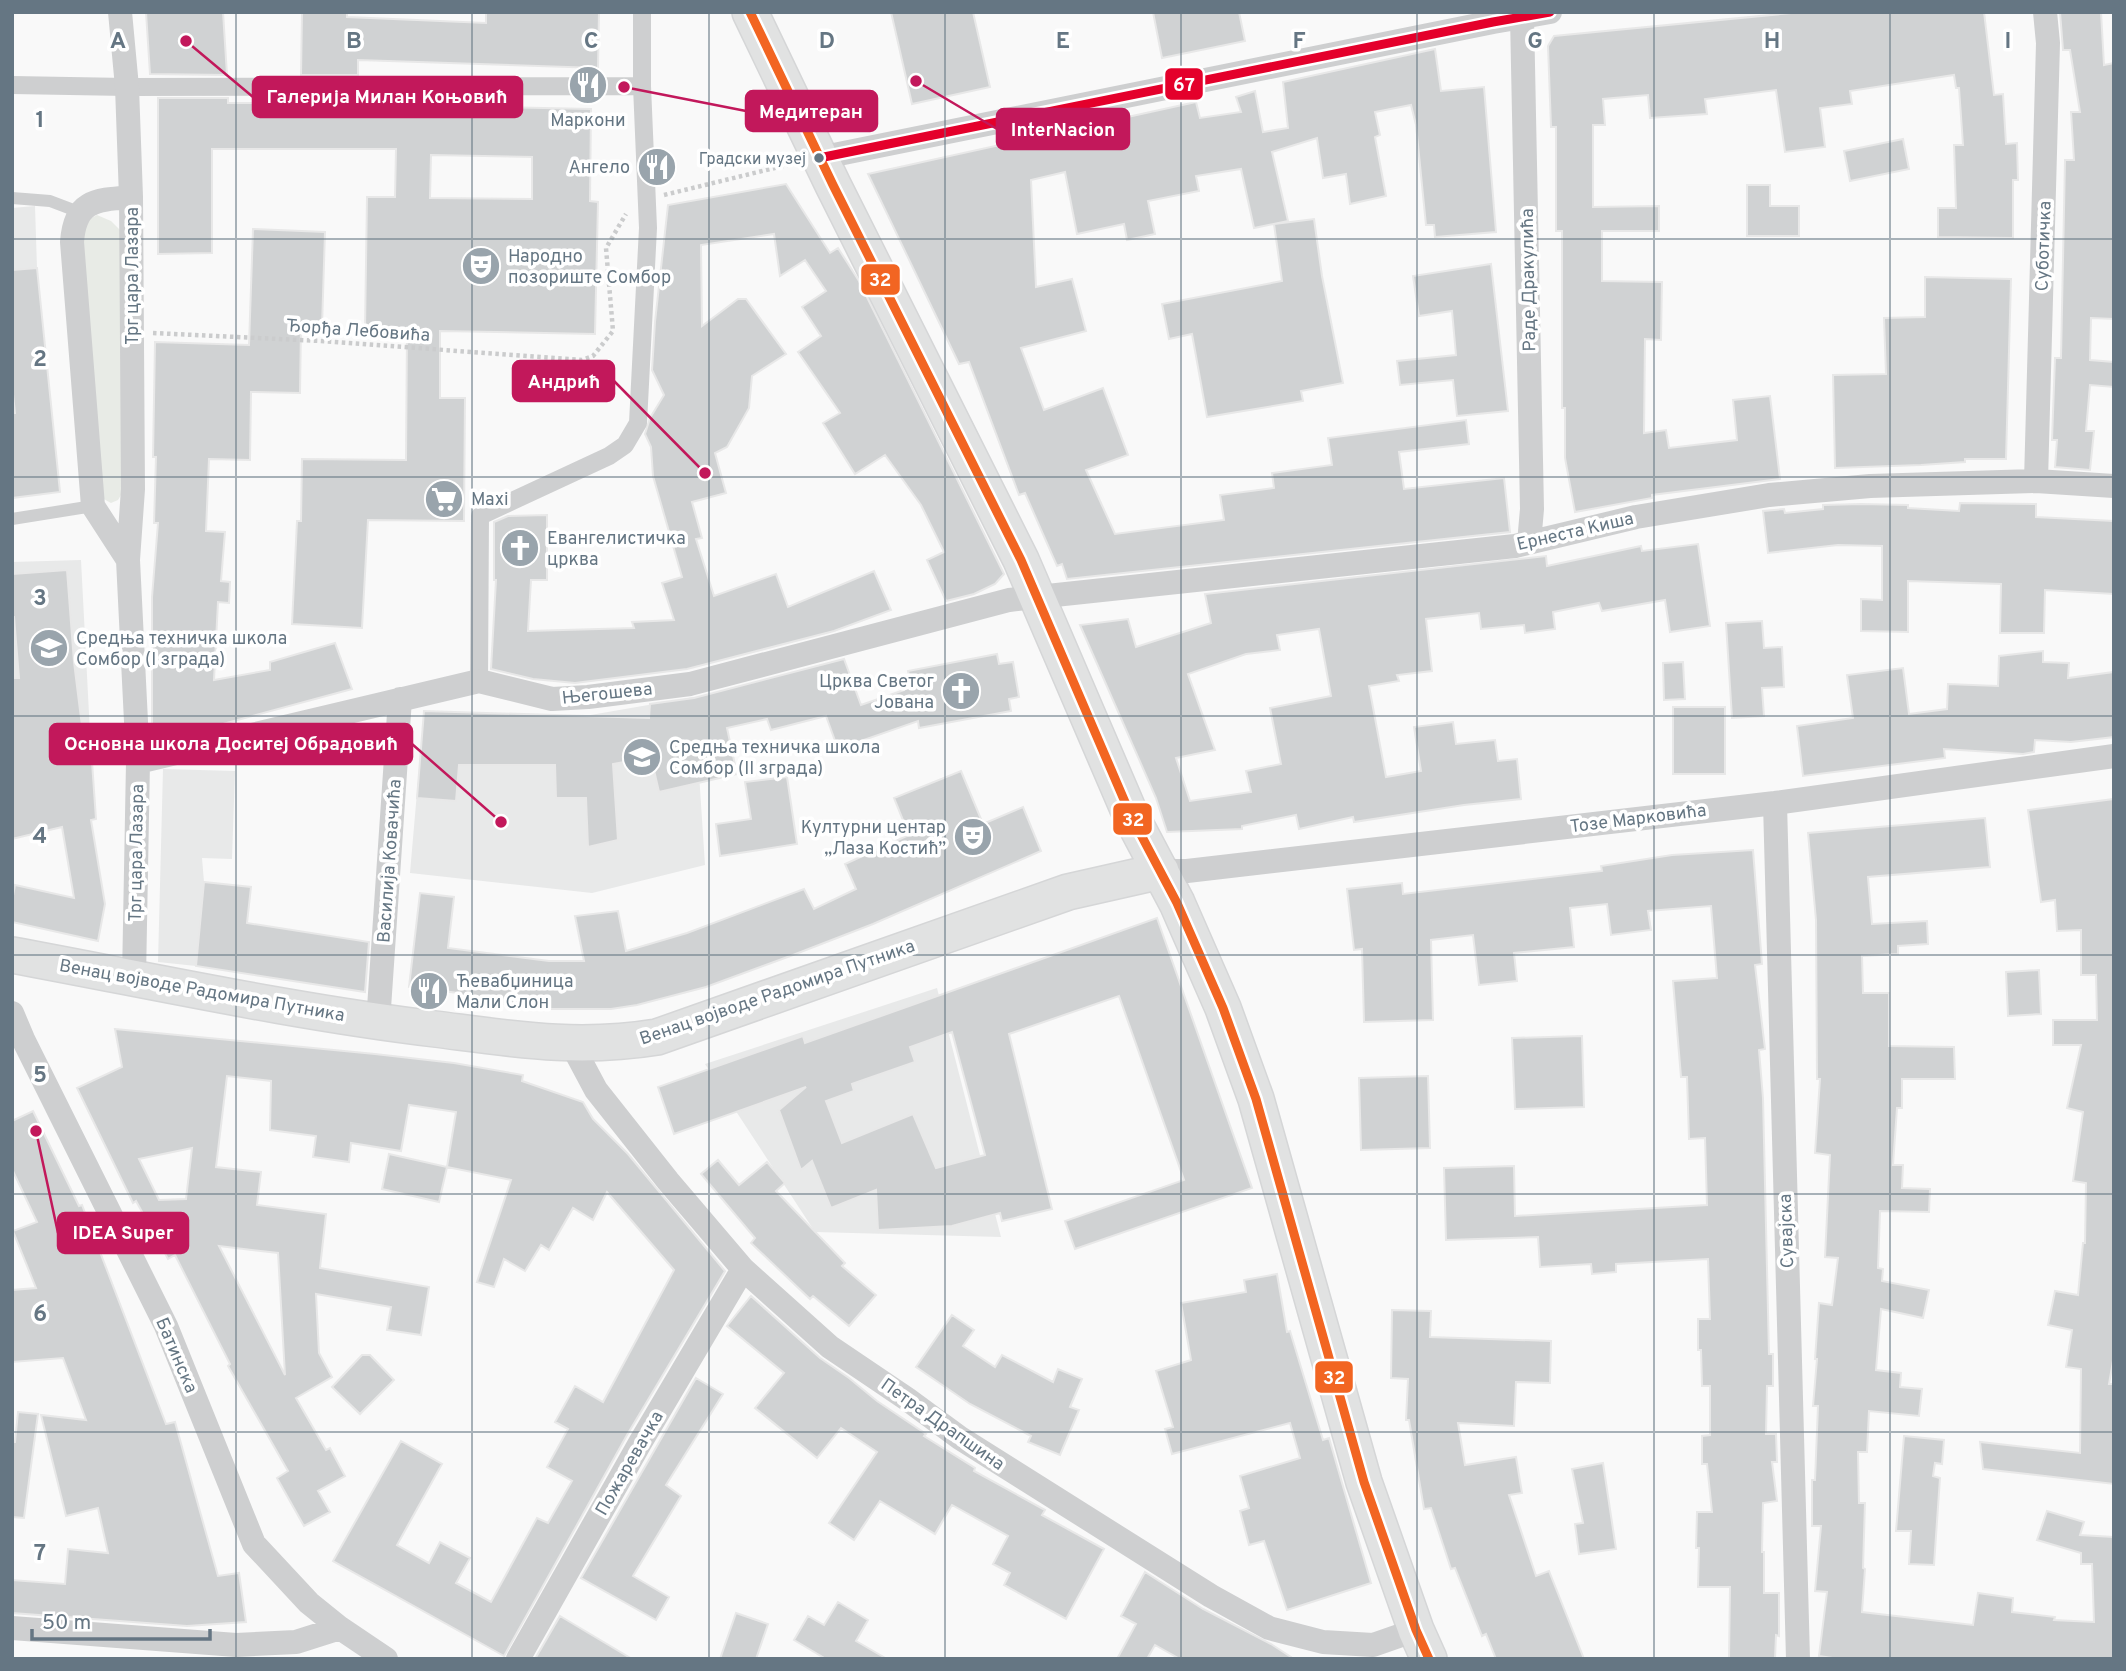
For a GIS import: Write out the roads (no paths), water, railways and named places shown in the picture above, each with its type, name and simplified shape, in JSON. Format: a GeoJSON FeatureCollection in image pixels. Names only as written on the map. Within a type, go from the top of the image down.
{"type":"FeatureCollection","features":[{"type":"Feature","properties":{"kind":"main road"},"geometry":{"type":"LineString","coordinates":[[750,12],[1021,560],[1131,816],[1177,903],[1223,1008],[1256,1099],[1364,1482],[1423,1644]]}},
{"type":"Feature","properties":{"kind":"main road","name":"Венац војводе Радомира Путника"},"geometry":{"type":"LineString","coordinates":[[12,956],[378,1023],[572,1045],[627,1042],[656,1037],[1068,892],[1161,871]]}},
{"type":"Feature","properties":{"kind":"street"},"geometry":{"type":"LineString","coordinates":[[120,12],[127,88],[131,197]]}},
{"type":"Feature","properties":{"kind":"street"},"geometry":{"type":"LineString","coordinates":[[479,681],[480,516],[609,456],[625,445],[638,423],[648,228],[642,12]]}},
{"type":"Feature","properties":{"kind":"street"},"geometry":{"type":"LineString","coordinates":[[820,158],[1549,12]]}},
{"type":"Feature","properties":{"kind":"street","name":"Суботичка"},"geometry":{"type":"LineString","coordinates":[[2036,481],[2048,43],[2045,12]]}},
{"type":"Feature","properties":{"kind":"street","name":"Раде Дракулића"},"geometry":{"type":"LineString","coordinates":[[1522,16],[1531,509],[1529,543]]}},
{"type":"Feature","properties":{"kind":"street"},"geometry":{"type":"LineString","coordinates":[[12,85],[127,88],[642,86]]}},
{"type":"Feature","properties":{"kind":"street","name":"Трг цара Лазара"},"geometry":{"type":"LineString","coordinates":[[79,212],[99,202],[131,197],[133,489],[128,560],[138,762],[134,978]]}},
{"type":"Feature","properties":{"kind":"street"},"geometry":{"type":"LineString","coordinates":[[79,212],[74,224],[72,242],[93,506],[128,560]]}},
{"type":"Feature","properties":{"kind":"street","name":"Ернеста Киша"},"geometry":{"type":"LineString","coordinates":[[1036,597],[1529,543],[1636,517],[1769,495],[1870,486],[2036,481],[2114,486]]}},
{"type":"Feature","properties":{"kind":"street","name":"Његошева"},"geometry":{"type":"LineString","coordinates":[[138,762],[479,681],[552,699],[690,684],[1009,600],[1036,597]]}},
{"type":"Feature","properties":{"kind":"street","name":"Василија Ковачића"},"geometry":{"type":"LineString","coordinates":[[378,1023],[400,699]]}},
{"type":"Feature","properties":{"kind":"street","name":"Тозе Марковића"},"geometry":{"type":"LineString","coordinates":[[1161,871],[1187,872],[1775,803],[2114,756]]}},
{"type":"Feature","properties":{"kind":"street","name":"Сувајска"},"geometry":{"type":"LineString","coordinates":[[1775,803],[1798,1659]]}},
{"type":"Feature","properties":{"kind":"street","name":"Батинска"},"geometry":{"type":"LineString","coordinates":[[12,1013],[166,1326],[254,1544],[309,1604],[386,1659]]}},
{"type":"Feature","properties":{"kind":"street","name":"Петра Драпшина"},"geometry":{"type":"LineString","coordinates":[[572,1045],[596,1090],[668,1181],[743,1269],[830,1347],[960,1438],[1211,1597],[1269,1628],[1323,1643],[1423,1644]]}},
{"type":"Feature","properties":{"kind":"street","name":"Пожаревачка"},"geometry":{"type":"LineString","coordinates":[[518,1659],[640,1443],[743,1269]]}},
{"type":"Feature","properties":{"kind":"street"},"geometry":{"type":"LineString","coordinates":[[12,1628],[236,1645],[296,1642],[340,1628]]}},
{"type":"Feature","properties":{"kind":"lane"},"geometry":{"type":"LineString","coordinates":[[12,198],[50,201],[79,212]]}},
{"type":"Feature","properties":{"kind":"lane"},"geometry":{"type":"LineString","coordinates":[[12,519],[93,506]]}},
{"type":"Feature","properties":{"kind":"place","name":"Галерија Милан Коњовић"},"geometry":{"type":"Point","coordinates":[186,41]}},
{"type":"Feature","properties":{"kind":"place","name":"InterNacion"},"geometry":{"type":"Point","coordinates":[916,81]}},
{"type":"Feature","properties":{"kind":"place","name":"Маркони"},"geometry":{"type":"Point","coordinates":[588,85]}},
{"type":"Feature","properties":{"kind":"place","name":"Медитеран"},"geometry":{"type":"Point","coordinates":[624,87]}},
{"type":"Feature","properties":{"kind":"place","name":"Градски музеј"},"geometry":{"type":"Point","coordinates":[819,158]}},
{"type":"Feature","properties":{"kind":"place","name":"Ангело"},"geometry":{"type":"Point","coordinates":[657,167]}},
{"type":"Feature","properties":{"kind":"place","name":"Народно позориште Сомбор"},"geometry":{"type":"Point","coordinates":[481,266]}},
{"type":"Feature","properties":{"kind":"place","name":"Андрић"},"geometry":{"type":"Point","coordinates":[705,473]}},
{"type":"Feature","properties":{"kind":"place","name":"Maxi"},"geometry":{"type":"Point","coordinates":[444,499]}},
{"type":"Feature","properties":{"kind":"place","name":"Евангелистичка црква"},"geometry":{"type":"Point","coordinates":[520,548]}},
{"type":"Feature","properties":{"kind":"place","name":"Средња техничка школа Сомбор (I зграда)"},"geometry":{"type":"Point","coordinates":[49,648]}},
{"type":"Feature","properties":{"kind":"place","name":"Црква Светог Јована"},"geometry":{"type":"Point","coordinates":[961,691]}},
{"type":"Feature","properties":{"kind":"place","name":"Средња техничка школа Сомбор (II зграда)"},"geometry":{"type":"Point","coordinates":[642,757]}},
{"type":"Feature","properties":{"kind":"place","name":"Основна школа Доситеј Обрадовић"},"geometry":{"type":"Point","coordinates":[501,822]}},
{"type":"Feature","properties":{"kind":"place","name":"Културни центар „Лаза Костић”"},"geometry":{"type":"Point","coordinates":[973,837]}},
{"type":"Feature","properties":{"kind":"place","name":"Ћевабџиница Мали Слон"},"geometry":{"type":"Point","coordinates":[429,991]}},
{"type":"Feature","properties":{"kind":"place","name":"IDEA Super"},"geometry":{"type":"Point","coordinates":[36,1131]}}]}
